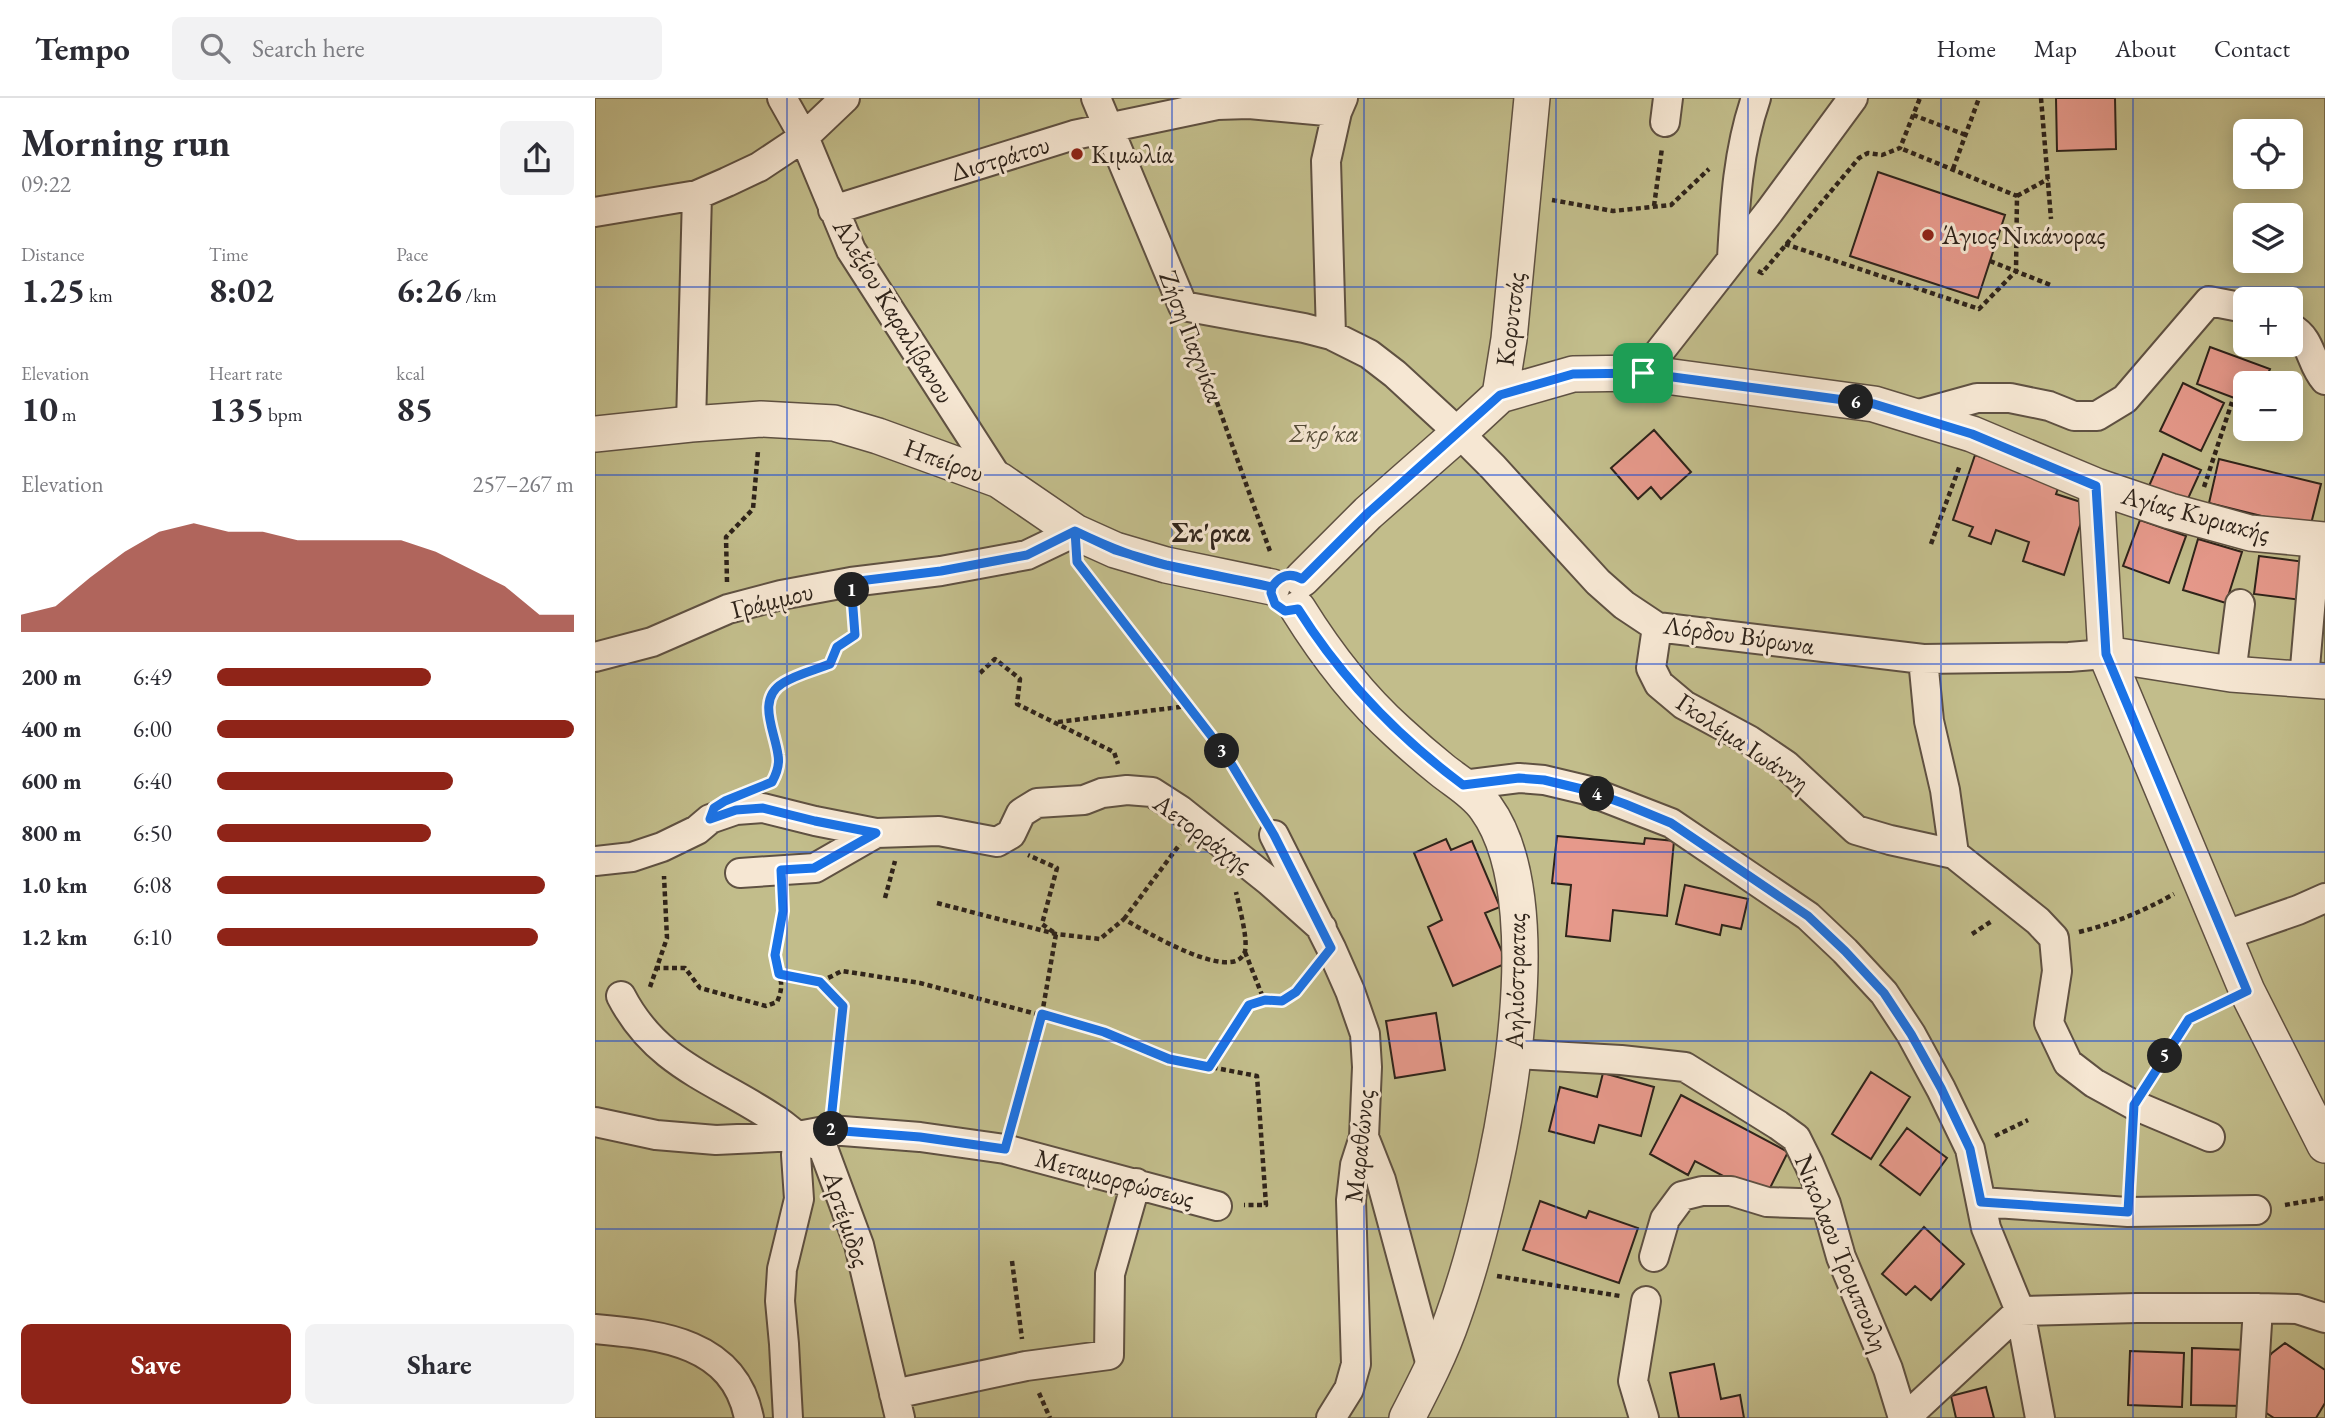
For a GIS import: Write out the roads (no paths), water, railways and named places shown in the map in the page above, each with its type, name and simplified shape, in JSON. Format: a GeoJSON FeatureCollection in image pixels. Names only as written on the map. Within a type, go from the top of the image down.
{"type":"FeatureCollection","features":[{"type":"Feature","properties":{"kind":"street","name":"Αλεξίου Καραλίβανου"},"geometry":{"type":"LineString","coordinates":[[782,98],[804,137],[851,250],[999,480]]}},
{"type":"Feature","properties":{"kind":"street"},"geometry":{"type":"LineString","coordinates":[[595,212],[697,194],[759,167],[804,137],[845,98]]}},
{"type":"Feature","properties":{"kind":"street","name":"Ζήση Γιαχνίκα"},"geometry":{"type":"LineString","coordinates":[[1096,98],[1183,306]]}},
{"type":"Feature","properties":{"kind":"street","name":"Κορυτσάς"},"geometry":{"type":"LineString","coordinates":[[1288,588],[1500,395],[1509,339],[1532,98]]}},
{"type":"Feature","properties":{"kind":"street"},"geometry":{"type":"LineString","coordinates":[[1732,258],[1739,168],[1756,98]]}},
{"type":"Feature","properties":{"kind":"street"},"geometry":{"type":"LineString","coordinates":[[1643,373],[1853,98]]}},
{"type":"Feature","properties":{"kind":"street","name":"Διστράτου"},"geometry":{"type":"LineString","coordinates":[[833,210],[1074,135],[1217,105],[1340,105]]}},
{"type":"Feature","properties":{"kind":"street"},"geometry":{"type":"LineString","coordinates":[[1331,335],[1326,161],[1340,105]]}},
{"type":"Feature","properties":{"kind":"street"},"geometry":{"type":"LineString","coordinates":[[691,424],[697,194]]}},
{"type":"Feature","properties":{"kind":"street"},"geometry":{"type":"LineString","coordinates":[[1912,416],[1977,398],[2010,398],[2074,416],[2097,416],[2125,400],[2209,301],[2233,306]]}},
{"type":"Feature","properties":{"kind":"street","name":"Λόρδου Βύρωνα"},"geometry":{"type":"LineString","coordinates":[[1183,306],[1331,335],[1378,360],[1493,467],[1598,582],[1657,627],[1923,659],[2106,654],[2231,674],[2314,680]]}},
{"type":"Feature","properties":{"kind":"street"},"geometry":{"type":"LineString","coordinates":[[2303,338],[2325,380]]}},
{"type":"Feature","properties":{"kind":"street","name":"Αγίας Κυριακής"},"geometry":{"type":"LineString","coordinates":[[1500,395],[1573,374],[1643,373],[1874,404],[1972,434],[2096,486],[2194,518],[2250,533],[2320,540]]}},
{"type":"Feature","properties":{"kind":"street","name":"Ηπείρου"},"geometry":{"type":"LineString","coordinates":[[595,434],[761,419],[834,423],[999,480],[1075,531],[1115,550],[1166,565],[1288,588]]}},
{"type":"Feature","properties":{"kind":"street"},"geometry":{"type":"LineString","coordinates":[[2096,486],[2106,654],[2247,991],[2325,1145]]}},
{"type":"Feature","properties":{"kind":"street","name":"Γράμμου"},"geometry":{"type":"LineString","coordinates":[[595,657],[652,642],[728,610],[782,595],[1027,555],[1075,531]]}},
{"type":"Feature","properties":{"kind":"street"},"geometry":{"type":"LineString","coordinates":[[2314,680],[2320,540]]}},
{"type":"Feature","properties":{"kind":"street","name":"Αηλιόστρατας"},"geometry":{"type":"LineString","coordinates":[[1288,588],[1314,635],[1358,691],[1396,730],[1463,785],[1485,807],[1504,840],[1516,888],[1521,959],[1514,1054],[1496,1158],[1468,1272],[1453,1319],[1407,1418]]}},
{"type":"Feature","properties":{"kind":"street"},"geometry":{"type":"LineString","coordinates":[[2231,674],[2240,604]]}},
{"type":"Feature","properties":{"kind":"street","name":"Γκολέμα Ιωάννη"},"geometry":{"type":"LineString","coordinates":[[1657,627],[1651,668],[1659,684],[1684,705],[1749,740],[1786,765],[1856,830],[1954,854],[2038,921],[2054,938],[2057,971],[2049,1023],[2068,1063],[2094,1083],[2134,1105],[2210,1137]]}},
{"type":"Feature","properties":{"kind":"street"},"geometry":{"type":"LineString","coordinates":[[1923,659],[1929,721],[1945,790],[1954,854]]}},
{"type":"Feature","properties":{"kind":"street"},"geometry":{"type":"LineString","coordinates":[[1463,785],[1519,778],[1544,780],[1586,790],[1671,823],[1808,916],[1884,993],[1911,1034],[1970,1149],[1986,1228],[2020,1311],[2040,1418]]}},
{"type":"Feature","properties":{"kind":"street","name":"Αετορράχης"},"geometry":{"type":"LineString","coordinates":[[889,833],[939,831],[997,842],[1011,834],[1021,813],[1037,803],[1084,800],[1102,793],[1127,790],[1152,792],[1180,810],[1269,881],[1326,938]]}},
{"type":"Feature","properties":{"kind":"street"},"geometry":{"type":"LineString","coordinates":[[595,861],[632,857],[662,847],[697,830],[710,819],[736,810],[763,808],[815,821],[889,833]]}},
{"type":"Feature","properties":{"kind":"street"},"geometry":{"type":"LineString","coordinates":[[740,873],[814,868],[889,833]]}},
{"type":"Feature","properties":{"kind":"street","name":"Μαραθώνος"},"geometry":{"type":"LineString","coordinates":[[1274,835],[1326,938],[1350,991],[1365,1034],[1367,1067],[1364,1137],[1356,1165],[1351,1200],[1356,1364],[1349,1389],[1331,1418]]}},
{"type":"Feature","properties":{"kind":"street"},"geometry":{"type":"LineString","coordinates":[[2223,936],[2325,898]]}},
{"type":"Feature","properties":{"kind":"street","name":"Αρτέμιδος"},"geometry":{"type":"LineString","coordinates":[[625,1003],[660,1047],[690,1071],[773,1118],[798,1136],[823,1148],[859,1245],[897,1406]]}},
{"type":"Feature","properties":{"kind":"street","name":"Νικολαου Τρομπουλη"},"geometry":{"type":"LineString","coordinates":[[1514,1054],[1621,1060],[1685,1067],[1795,1138],[1826,1204],[1841,1257],[1909,1413]]}},
{"type":"Feature","properties":{"kind":"street","name":"Μεταμορφώσεως"},"geometry":{"type":"LineString","coordinates":[[595,1122],[656,1135],[716,1140],[798,1136],[830,1130],[920,1137],[1005,1149],[1217,1206]]}},
{"type":"Feature","properties":{"kind":"street"},"geometry":{"type":"LineString","coordinates":[[788,1418],[779,1301],[782,1269],[799,1199],[796,1155],[798,1136]]}},
{"type":"Feature","properties":{"kind":"street"},"geometry":{"type":"LineString","coordinates":[[1364,1137],[1381,1180],[1432,1369]]}},
{"type":"Feature","properties":{"kind":"street"},"geometry":{"type":"LineString","coordinates":[[897,1406],[1026,1366],[1109,1354],[1110,1274],[1136,1183]]}},
{"type":"Feature","properties":{"kind":"street"},"geometry":{"type":"LineString","coordinates":[[1654,1257],[1665,1219],[1682,1196],[1702,1191],[1731,1191],[1767,1202],[1826,1204]]}},
{"type":"Feature","properties":{"kind":"street"},"geometry":{"type":"LineString","coordinates":[[1981,1202],[2128,1212],[2256,1210]]}},
{"type":"Feature","properties":{"kind":"street"},"geometry":{"type":"LineString","coordinates":[[1644,1418],[1633,1381],[1646,1301]]}},
{"type":"Feature","properties":{"kind":"street"},"geometry":{"type":"LineString","coordinates":[[2251,1418],[2258,1308]]}},
{"type":"Feature","properties":{"kind":"street"},"geometry":{"type":"LineString","coordinates":[[1909,1413],[2020,1311],[2258,1308],[2297,1309],[2325,1318]]}},
{"type":"Feature","properties":{"kind":"street"},"geometry":{"type":"LineString","coordinates":[[595,1329],[666,1338],[705,1354],[731,1376],[746,1405],[749,1418]]}},
{"type":"Feature","properties":{"kind":"place","name":"Κιμωλία"},"geometry":{"type":"Point","coordinates":[1077,154]}},
{"type":"Feature","properties":{"kind":"place","name":"Άγιος Νικάνορας"},"geometry":{"type":"Point","coordinates":[1928,235]}},
{"type":"Feature","properties":{"kind":"district","name":"Σκ'ρκα"},"geometry":{"type":"Point","coordinates":[1211,532]}},
{"type":"Feature","properties":{"kind":"park label","name":"Σκρ'κα"},"geometry":{"type":"Point","coordinates":[1324,433]}}]}
